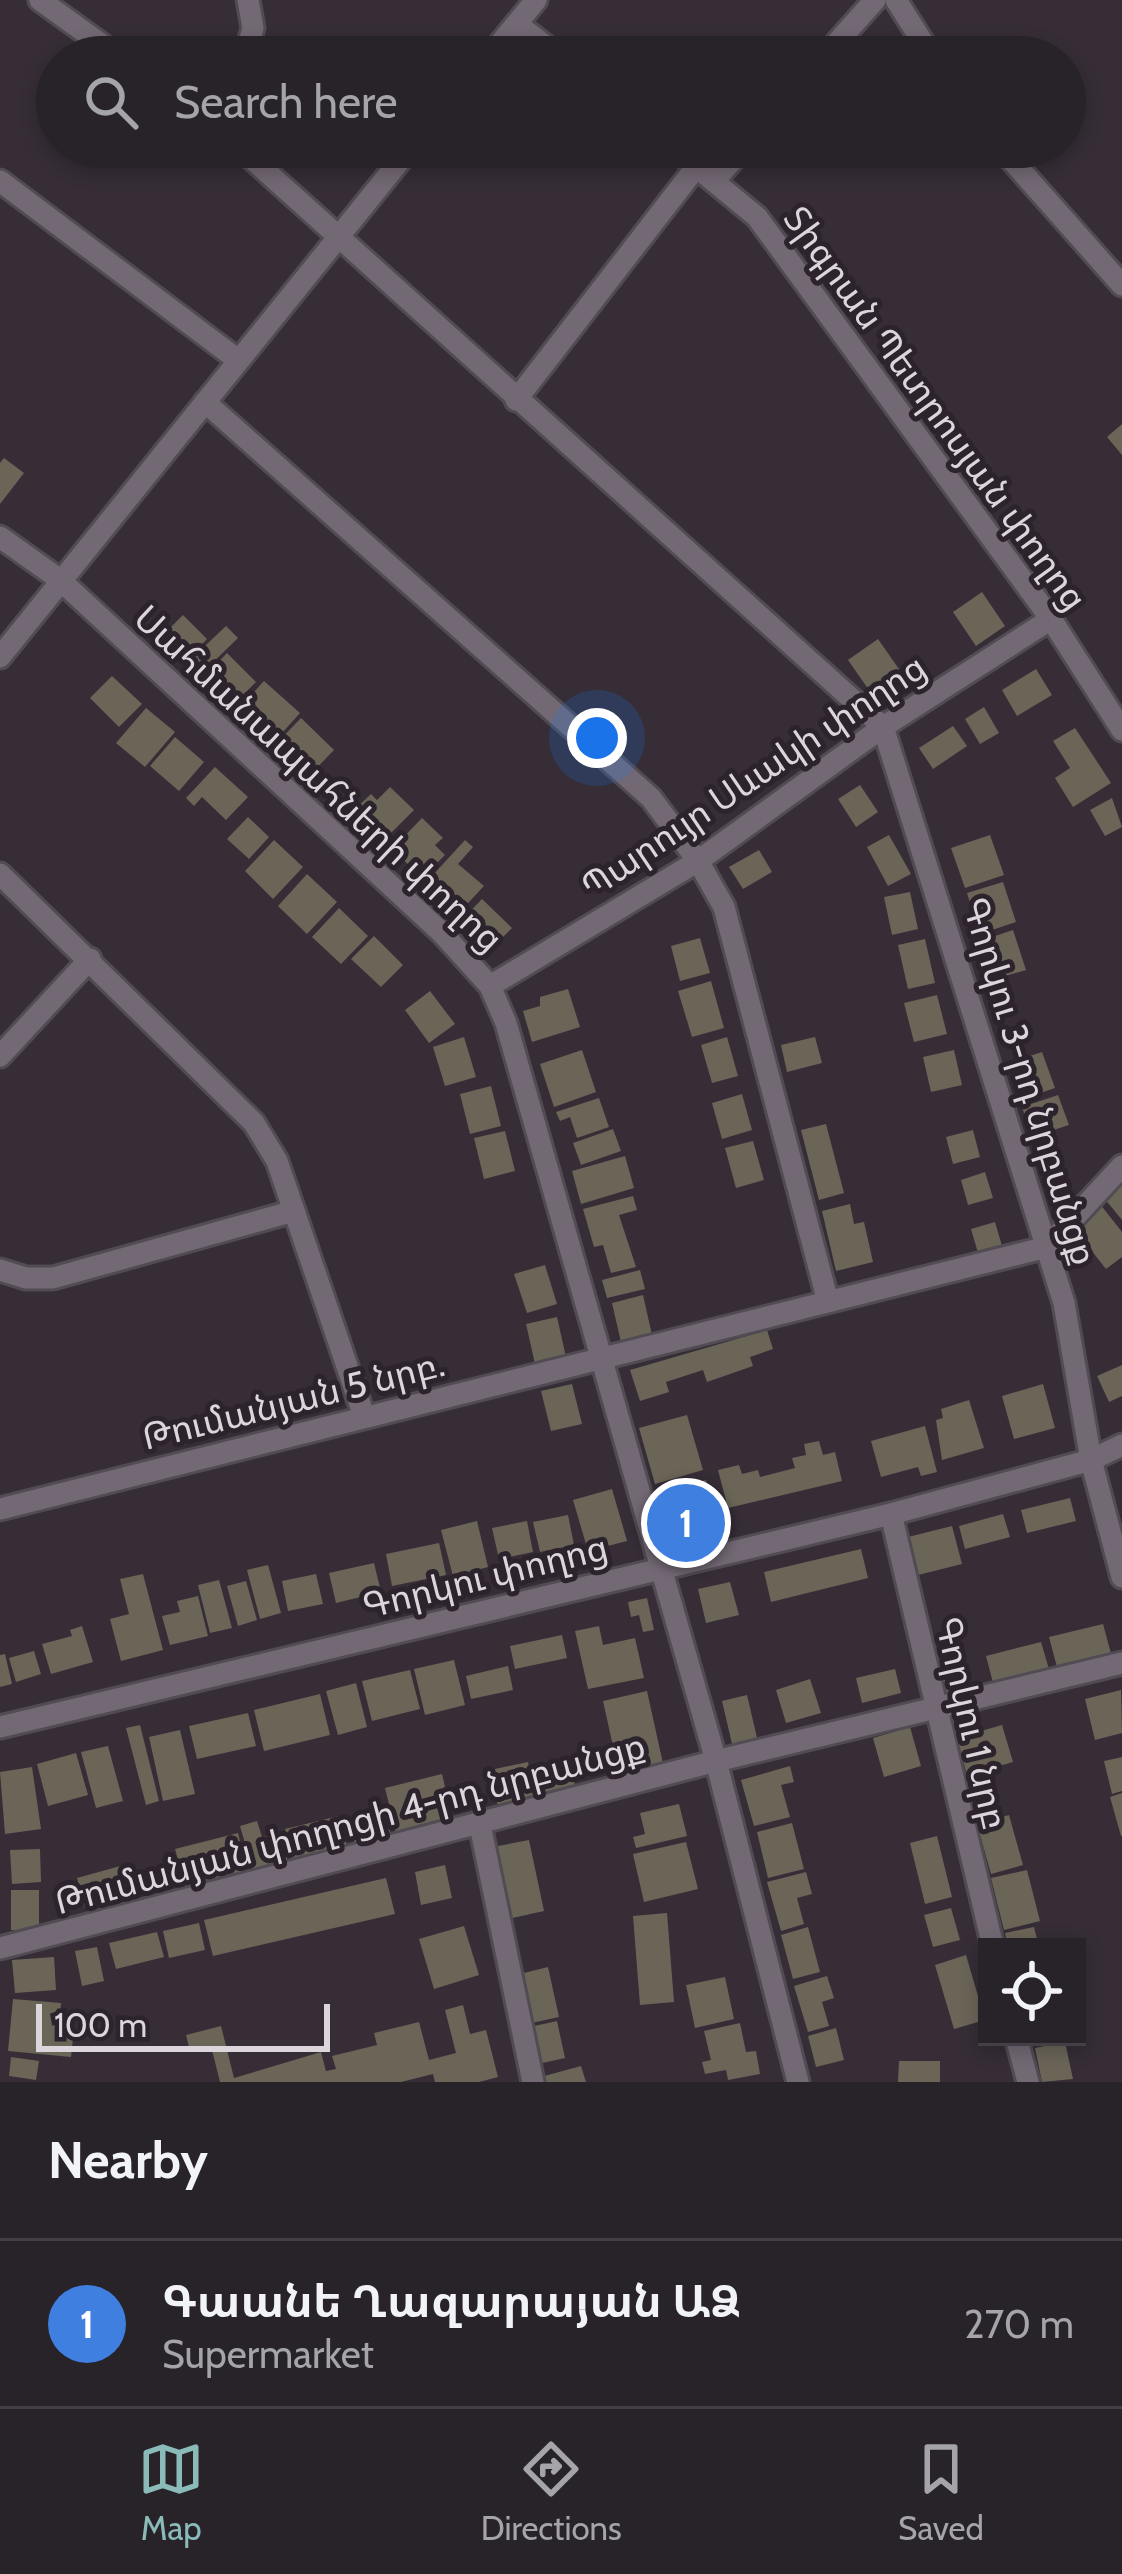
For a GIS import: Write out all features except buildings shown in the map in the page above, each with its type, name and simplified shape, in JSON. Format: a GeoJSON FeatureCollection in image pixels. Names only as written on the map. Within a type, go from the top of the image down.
{"type":"FeatureCollection","features":[{"type":"Feature","properties":{"kind":"street"},"geometry":{"type":"LineString","coordinates":[[40,0],[90,36]]}},
{"type":"Feature","properties":{"kind":"street"},"geometry":{"type":"LineString","coordinates":[[248,0],[251,36]]}},
{"type":"Feature","properties":{"kind":"street"},"geometry":{"type":"LineString","coordinates":[[516,0],[517,24]]}},
{"type":"Feature","properties":{"kind":"street"},"geometry":{"type":"LineString","coordinates":[[506,36],[536,0]]}},
{"type":"Feature","properties":{"kind":"street"},"geometry":{"type":"LineString","coordinates":[[843,36],[875,0]]}},
{"type":"Feature","properties":{"kind":"street"},"geometry":{"type":"LineString","coordinates":[[896,0],[919,36]]}},
{"type":"Feature","properties":{"kind":"street"},"geometry":{"type":"LineString","coordinates":[[517,24],[533,36]]}},
{"type":"Feature","properties":{"kind":"street"},"geometry":{"type":"LineString","coordinates":[[263,168],[883,727]]}},
{"type":"Feature","properties":{"kind":"street"},"geometry":{"type":"LineString","coordinates":[[0,657],[393,168]]}},
{"type":"Feature","properties":{"kind":"street","name":"Տիգրան Պետրոսյան փողոց"},"geometry":{"type":"LineString","coordinates":[[698,168],[757,217],[1051,619],[1122,730]]}},
{"type":"Feature","properties":{"kind":"street"},"geometry":{"type":"LineString","coordinates":[[516,400],[714,168]]}},
{"type":"Feature","properties":{"kind":"street"},"geometry":{"type":"LineString","coordinates":[[1019,168],[1122,285]]}},
{"type":"Feature","properties":{"kind":"street"},"geometry":{"type":"LineString","coordinates":[[0,181],[238,360]]}},
{"type":"Feature","properties":{"kind":"street"},"geometry":{"type":"LineString","coordinates":[[205,402],[651,799],[698,861],[724,907],[827,1298]]}},
{"type":"Feature","properties":{"kind":"street","name":"Սահմանապահների փողոց"},"geometry":{"type":"LineString","coordinates":[[0,537],[59,579],[442,933],[490,986],[506,1023],[602,1354],[716,1761],[798,2082]]}},
{"type":"Feature","properties":{"kind":"street","name":"Պարույր Սևակի փողոց"},"geometry":{"type":"LineString","coordinates":[[490,986],[698,861],[883,727],[1051,619]]}},
{"type":"Feature","properties":{"kind":"street","name":"Գորկու 3-րդ նրբանցք"},"geometry":{"type":"LineString","coordinates":[[883,727],[1064,1304],[1091,1460],[1122,1577]]}},
{"type":"Feature","properties":{"kind":"street"},"geometry":{"type":"LineString","coordinates":[[0,874],[254,1123],[277,1161],[364,1417]]}},
{"type":"Feature","properties":{"kind":"street"},"geometry":{"type":"LineString","coordinates":[[0,1057],[90,959]]}},
{"type":"Feature","properties":{"kind":"street"},"geometry":{"type":"LineString","coordinates":[[1047,1247],[1122,1166]]}},
{"type":"Feature","properties":{"kind":"street"},"geometry":{"type":"LineString","coordinates":[[0,1270],[26,1278],[53,1278],[294,1211]]}},
{"type":"Feature","properties":{"kind":"street","name":"Թումանյան 5 նրբ."},"geometry":{"type":"LineString","coordinates":[[0,1508],[602,1354],[1047,1247]]}},
{"type":"Feature","properties":{"kind":"street","name":"Գորկու փողոց"},"geometry":{"type":"LineString","coordinates":[[0,1727],[891,1514],[1091,1460],[1122,1444]]}},
{"type":"Feature","properties":{"kind":"street","name":"Գորկու 1 նրբ"},"geometry":{"type":"LineString","coordinates":[[891,1514],[933,1709],[991,1938]]}},
{"type":"Feature","properties":{"kind":"street","name":"Թումանյան փողոցի 4-րդ նրբանցք"},"geometry":{"type":"LineString","coordinates":[[0,1948],[716,1761],[1122,1663]]}},
{"type":"Feature","properties":{"kind":"street"},"geometry":{"type":"LineString","coordinates":[[480,1825],[533,2082]]}},
{"type":"Feature","properties":{"kind":"street"},"geometry":{"type":"LineString","coordinates":[[1018,2046],[1028,2082]]}},
{"type":"Feature","properties":{"kind":"place","name":"Գաանե Ղազարայան ԱՁ"},"geometry":{"type":"Point","coordinates":[686,1523]}}]}
